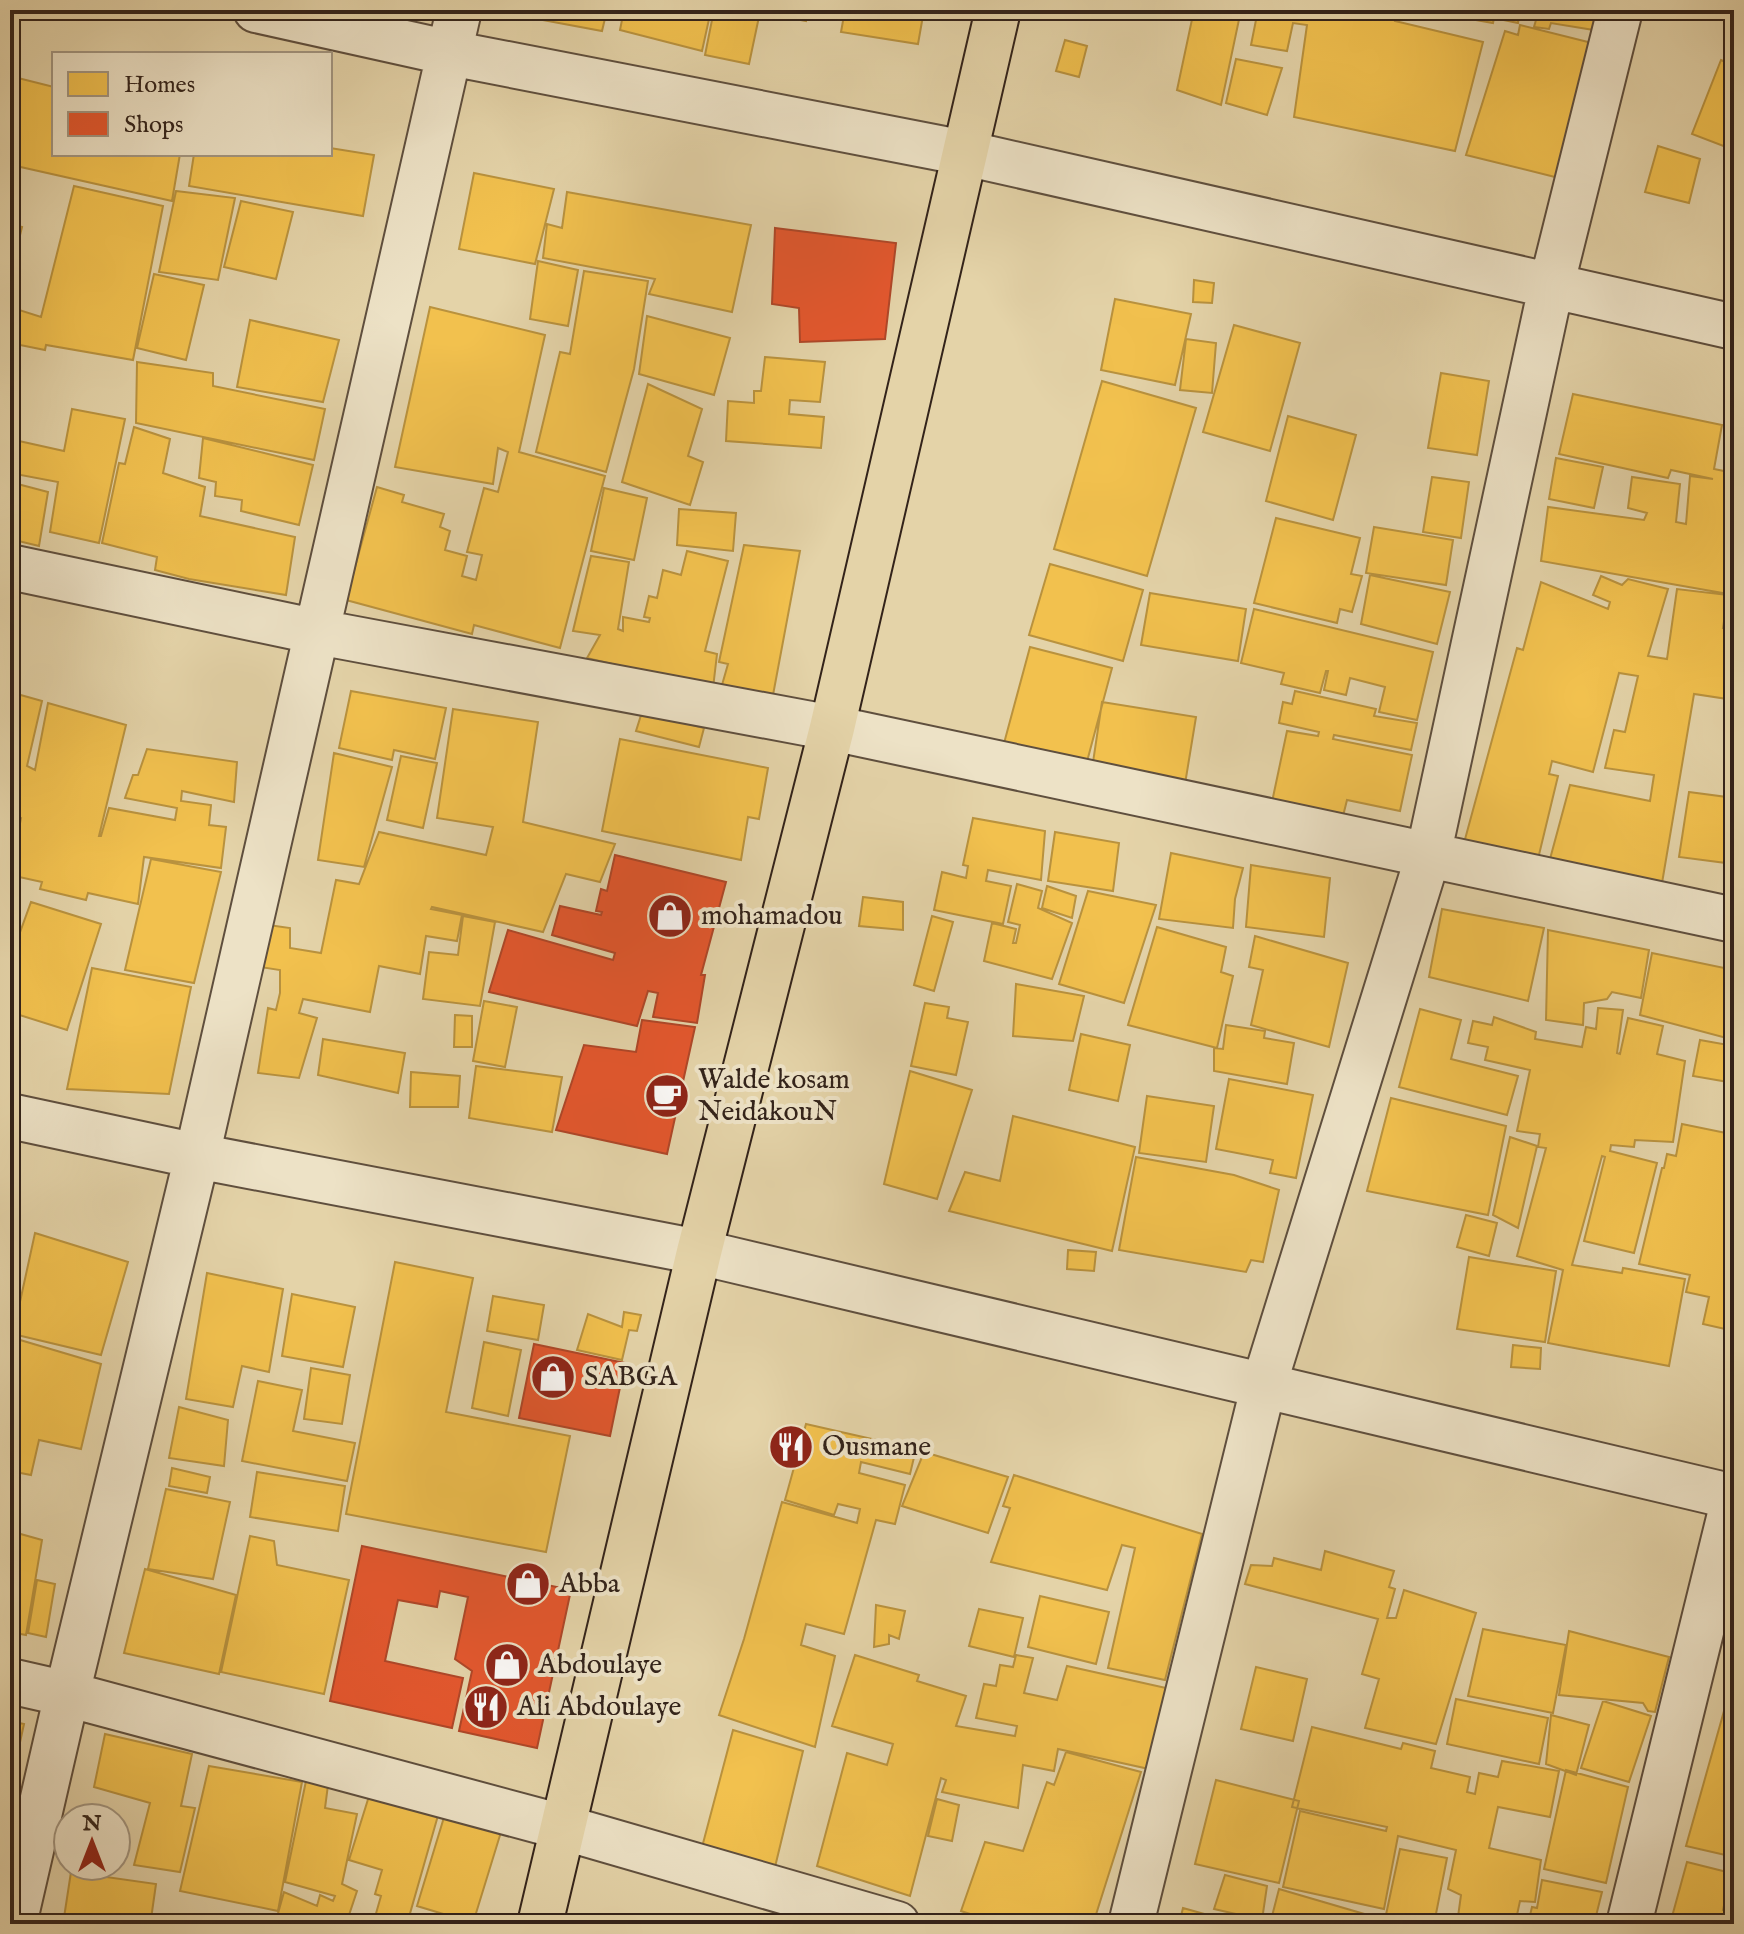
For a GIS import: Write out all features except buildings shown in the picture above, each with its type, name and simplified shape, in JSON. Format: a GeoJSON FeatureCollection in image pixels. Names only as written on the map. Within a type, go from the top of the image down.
{"type":"FeatureCollection","features":[{"type":"Feature","properties":{"kind":"main road"},"geometry":{"type":"LineString","coordinates":[[540,1924],[699,1252],[832,728],[998,10]]}},
{"type":"Feature","properties":{"kind":"street"},"geometry":{"type":"LineString","coordinates":[[256,10],[450,53],[965,153],[1734,327]]}},
{"type":"Feature","properties":{"kind":"street"},"geometry":{"type":"LineString","coordinates":[[14,1924],[197,1156],[459,10]]}},
{"type":"Feature","properties":{"kind":"street"},"geometry":{"type":"LineString","coordinates":[[1131,1924],[1263,1388],[1428,856],[1551,287],[1620,10]]}},
{"type":"Feature","properties":{"kind":"street"},"geometry":{"type":"LineString","coordinates":[[10,567],[318,632],[832,728],[1734,920]]}},
{"type":"Feature","properties":{"kind":"street"},"geometry":{"type":"LineString","coordinates":[[10,1116],[197,1156],[699,1252],[1734,1498],[1629,1924]]}},
{"type":"Feature","properties":{"kind":"street"},"geometry":{"type":"LineString","coordinates":[[10,1681],[562,1827],[897,1924]]}},
{"type":"Feature","properties":{"kind":"place","name":"mohamadou"},"geometry":{"type":"Point","coordinates":[670,916]}},
{"type":"Feature","properties":{"kind":"place","name":"Walde kosam NeidakouN"},"geometry":{"type":"Point","coordinates":[667,1096]}},
{"type":"Feature","properties":{"kind":"place","name":"SABGA"},"geometry":{"type":"Point","coordinates":[553,1377]}},
{"type":"Feature","properties":{"kind":"place","name":"Ousmane"},"geometry":{"type":"Point","coordinates":[791,1447]}},
{"type":"Feature","properties":{"kind":"place","name":"Abba"},"geometry":{"type":"Point","coordinates":[528,1584]}},
{"type":"Feature","properties":{"kind":"place","name":"Abdoulaye"},"geometry":{"type":"Point","coordinates":[507,1665]}},
{"type":"Feature","properties":{"kind":"place","name":"Ali Abdoulaye"},"geometry":{"type":"Point","coordinates":[486,1707]}}]}
